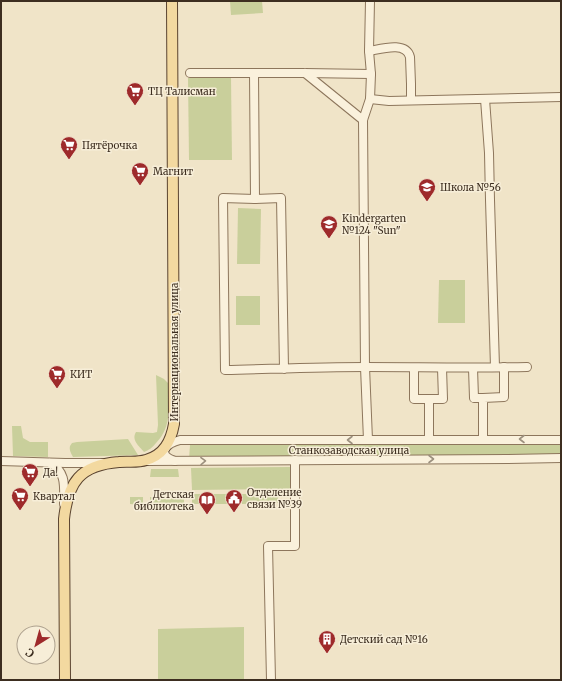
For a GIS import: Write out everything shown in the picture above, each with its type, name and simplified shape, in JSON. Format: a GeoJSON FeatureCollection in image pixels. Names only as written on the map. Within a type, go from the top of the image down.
{"type":"FeatureCollection","features":[{"type":"Feature","properties":{"kind":"main road","name":"Интернациональная улица"},"geometry":{"type":"LineString","coordinates":[[166,446],[172,436],[174,424],[172,1]]}},
{"type":"Feature","properties":{"kind":"main road"},"geometry":{"type":"LineString","coordinates":[[65,680],[64,519],[69,493],[75,481],[85,472],[96,466],[109,463],[146,460],[157,455],[166,446]]}},
{"type":"Feature","properties":{"kind":"street"},"geometry":{"type":"LineString","coordinates":[[368,440],[365,367],[363,120],[370,98],[370,1]]}},
{"type":"Feature","properties":{"kind":"street"},"geometry":{"type":"LineString","coordinates":[[369,51],[397,47],[405,49],[409,52],[411,100]]}},
{"type":"Feature","properties":{"kind":"street"},"geometry":{"type":"LineString","coordinates":[[190,73],[305,72],[370,74]]}},
{"type":"Feature","properties":{"kind":"street"},"geometry":{"type":"LineString","coordinates":[[305,72],[363,120]]}},
{"type":"Feature","properties":{"kind":"street"},"geometry":{"type":"LineString","coordinates":[[254,73],[256,199]]}},
{"type":"Feature","properties":{"kind":"street"},"geometry":{"type":"LineString","coordinates":[[370,98],[389,101],[561,97]]}},
{"type":"Feature","properties":{"kind":"street"},"geometry":{"type":"LineString","coordinates":[[485,99],[489,153],[495,367]]}},
{"type":"Feature","properties":{"kind":"street"},"geometry":{"type":"LineString","coordinates":[[284,369],[281,198],[222,198],[225,370],[284,369],[365,367],[527,367]]}},
{"type":"Feature","properties":{"kind":"street"},"geometry":{"type":"LineString","coordinates":[[473,368],[474,398],[504,398],[504,367]]}},
{"type":"Feature","properties":{"kind":"street"},"geometry":{"type":"LineString","coordinates":[[414,368],[414,399],[443,399],[442,368]]}},
{"type":"Feature","properties":{"kind":"street"},"geometry":{"type":"LineString","coordinates":[[483,398],[483,439]]}},
{"type":"Feature","properties":{"kind":"street"},"geometry":{"type":"LineString","coordinates":[[429,399],[429,440]]}},
{"type":"Feature","properties":{"kind":"street"},"geometry":{"type":"LineString","coordinates":[[174,424],[176,432],[179,435],[190,440]]}},
{"type":"Feature","properties":{"kind":"street","name":"Станкозаводская улица"},"geometry":{"type":"LineString","coordinates":[[166,446],[172,442],[180,440],[561,440]]}},
{"type":"Feature","properties":{"kind":"street"},"geometry":{"type":"LineString","coordinates":[[166,446],[166,455],[170,459],[176,461]]}},
{"type":"Feature","properties":{"kind":"street","name":"Станкозаводская улица"},"geometry":{"type":"LineString","coordinates":[[136,462],[561,458]]}},
{"type":"Feature","properties":{"kind":"street"},"geometry":{"type":"LineString","coordinates":[[271,680],[268,546],[295,546],[295,460]]}},
{"type":"Feature","properties":{"kind":"street"},"geometry":{"type":"LineString","coordinates":[[1,461],[109,463]]}},
{"type":"Feature","properties":{"kind":"street"},"geometry":{"type":"LineString","coordinates":[[50,462],[59,469],[63,478],[64,519]]}},
{"type":"Feature","properties":{"kind":"green space"},"geometry":{"type":"Polygon","coordinates":[[[230,1],[262,1],[263,13],[231,15],[230,1]]]}},
{"type":"Feature","properties":{"kind":"green space"},"geometry":{"type":"Polygon","coordinates":[[[231,77],[232,160],[189,160],[188,78],[231,77]]]}},
{"type":"Feature","properties":{"kind":"green space"},"geometry":{"type":"Polygon","coordinates":[[[238,208],[261,209],[260,264],[237,264],[238,208]]]}},
{"type":"Feature","properties":{"kind":"green space"},"geometry":{"type":"Polygon","coordinates":[[[439,280],[465,280],[465,323],[438,323],[439,280]]]}},
{"type":"Feature","properties":{"kind":"green space"},"geometry":{"type":"Polygon","coordinates":[[[236,296],[260,296],[260,325],[236,325],[236,296]]]}},
{"type":"Feature","properties":{"kind":"green space"},"geometry":{"type":"Polygon","coordinates":[[[156,375],[168,383],[169,407],[167,422],[165,430],[152,448],[144,452],[136,443],[134,438],[136,432],[157,432],[156,375]]]}},
{"type":"Feature","properties":{"kind":"green space"},"geometry":{"type":"Polygon","coordinates":[[[12,426],[21,426],[23,438],[30,442],[48,442],[48,457],[13,456],[12,426]]]}},
{"type":"Feature","properties":{"kind":"green space"},"geometry":{"type":"Polygon","coordinates":[[[128,439],[138,455],[73,457],[70,450],[72,443],[77,442],[128,439]]]}},
{"type":"Feature","properties":{"kind":"green space"},"geometry":{"type":"Polygon","coordinates":[[[561,443],[561,454],[189,459],[190,445],[561,443]]]}},
{"type":"Feature","properties":{"kind":"green space"},"geometry":{"type":"Polygon","coordinates":[[[291,467],[291,489],[192,490],[191,468],[291,467]]]}},
{"type":"Feature","properties":{"kind":"green space"},"geometry":{"type":"Polygon","coordinates":[[[151,469],[178,469],[179,477],[150,477],[151,469]]]}},
{"type":"Feature","properties":{"kind":"green space"},"geometry":{"type":"Polygon","coordinates":[[[192,494],[235,494],[235,504],[192,504],[192,494]]]}},
{"type":"Feature","properties":{"kind":"green space"},"geometry":{"type":"Polygon","coordinates":[[[242,494],[278,494],[278,503],[242,504],[242,494]]]}},
{"type":"Feature","properties":{"kind":"green space"},"geometry":{"type":"Polygon","coordinates":[[[130,497],[143,497],[143,505],[130,504],[130,497]]]}},
{"type":"Feature","properties":{"kind":"green space"},"geometry":{"type":"Polygon","coordinates":[[[150,497],[184,497],[184,504],[150,504],[150,497]]]}},
{"type":"Feature","properties":{"kind":"green space"},"geometry":{"type":"Polygon","coordinates":[[[244,627],[244,680],[158,680],[158,629],[244,627]]]}},
{"type":"Feature","properties":{"kind":"place","name":"ТЦ Талисман"},"geometry":{"type":"Point","coordinates":[135,106]}},
{"type":"Feature","properties":{"kind":"place","name":"Пятёрочка"},"geometry":{"type":"Point","coordinates":[69,160]}},
{"type":"Feature","properties":{"kind":"place","name":"Магнит"},"geometry":{"type":"Point","coordinates":[140,186]}},
{"type":"Feature","properties":{"kind":"place","name":"Школа №56"},"geometry":{"type":"Point","coordinates":[427,202]}},
{"type":"Feature","properties":{"kind":"place","name":"Kindergarten №124 \"Sun\""},"geometry":{"type":"Point","coordinates":[329,239]}},
{"type":"Feature","properties":{"kind":"place","name":"КИТ"},"geometry":{"type":"Point","coordinates":[57,389]}},
{"type":"Feature","properties":{"kind":"place","name":"Да!"},"geometry":{"type":"Point","coordinates":[30,487]}},
{"type":"Feature","properties":{"kind":"place","name":"Квартал"},"geometry":{"type":"Point","coordinates":[20,511]}},
{"type":"Feature","properties":{"kind":"place","name":"Отделение связи №39"},"geometry":{"type":"Point","coordinates":[234,513]}},
{"type":"Feature","properties":{"kind":"place","name":"Детская библиотека"},"geometry":{"type":"Point","coordinates":[207,515]}},
{"type":"Feature","properties":{"kind":"place","name":"Детский сад №16"},"geometry":{"type":"Point","coordinates":[327,654]}}]}
